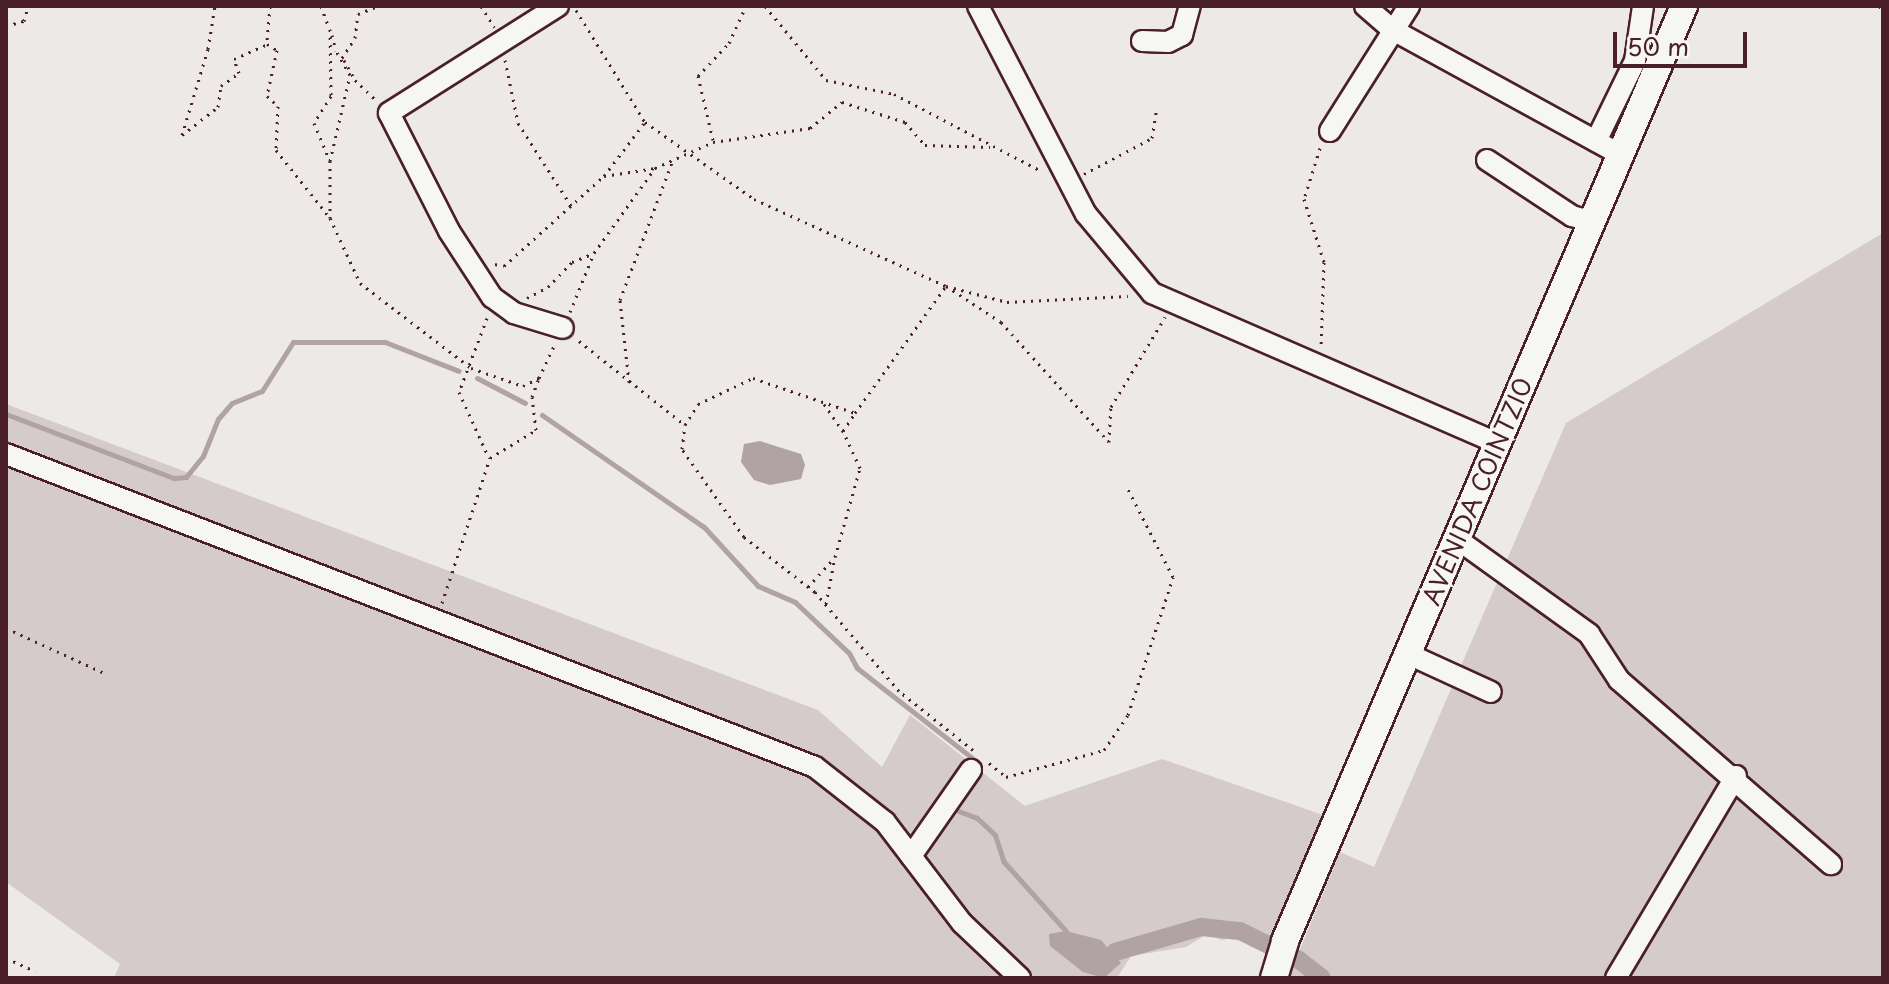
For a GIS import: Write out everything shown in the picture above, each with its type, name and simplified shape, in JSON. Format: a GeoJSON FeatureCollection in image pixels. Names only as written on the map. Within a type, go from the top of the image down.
{"type":"FeatureCollection","features":[{"type":"Feature","properties":{"kind":"main road","name":"AVENIDA COINTZIO"},"geometry":{"type":"LineString","coordinates":[[1279,960],[1590,221],[1607,147],[1684,6]]}},
{"type":"Feature","properties":{"kind":"street"},"geometry":{"type":"LineString","coordinates":[[558,6],[501,45],[389,113],[449,231],[492,297],[514,313],[563,328]]}},
{"type":"Feature","properties":{"kind":"street"},"geometry":{"type":"LineString","coordinates":[[978,6],[1086,214],[1152,293],[1320,369],[1497,443]]}},
{"type":"Feature","properties":{"kind":"street"},"geometry":{"type":"LineString","coordinates":[[1142,41],[1168,42],[1182,35],[1190,6]]}},
{"type":"Feature","properties":{"kind":"street"},"geometry":{"type":"LineString","coordinates":[[1365,6],[1393,30],[1607,147],[1635,61],[1643,6]]}},
{"type":"Feature","properties":{"kind":"street"},"geometry":{"type":"LineString","coordinates":[[1330,131],[1409,6]]}},
{"type":"Feature","properties":{"kind":"street"},"geometry":{"type":"LineString","coordinates":[[1487,160],[1572,216],[1590,221]]}},
{"type":"Feature","properties":{"kind":"street"},"geometry":{"type":"LineString","coordinates":[[6,454],[345,583],[432,622],[815,767],[885,822],[962,923],[1020,978]]}},
{"type":"Feature","properties":{"kind":"street"},"geometry":{"type":"LineString","coordinates":[[1457,539],[1589,634],[1619,680],[1736,776],[1831,864]]}},
{"type":"Feature","properties":{"kind":"street"},"geometry":{"type":"LineString","coordinates":[[1408,654],[1491,692]]}},
{"type":"Feature","properties":{"kind":"street"},"geometry":{"type":"LineString","coordinates":[[911,856],[971,770]]}},
{"type":"Feature","properties":{"kind":"street"},"geometry":{"type":"LineString","coordinates":[[1616,978],[1736,776]]}},
{"type":"Feature","properties":{"kind":"path"},"geometry":{"type":"LineString","coordinates":[[6,26],[24,21],[28,6]]}},
{"type":"Feature","properties":{"kind":"path"},"geometry":{"type":"LineString","coordinates":[[215,6],[208,49],[182,135],[218,107],[221,86],[239,73],[234,59],[267,44]]}},
{"type":"Feature","properties":{"kind":"path"},"geometry":{"type":"LineString","coordinates":[[267,44],[270,6]]}},
{"type":"Feature","properties":{"kind":"path"},"geometry":{"type":"LineString","coordinates":[[267,44],[277,50],[267,96],[278,106],[276,150],[330,218],[330,161],[350,75],[336,51],[321,6]]}},
{"type":"Feature","properties":{"kind":"path"},"geometry":{"type":"LineString","coordinates":[[342,58],[355,38],[358,14],[378,6]]}},
{"type":"Feature","properties":{"kind":"path"},"geometry":{"type":"LineString","coordinates":[[481,6],[501,45],[518,123],[573,208]]}},
{"type":"Feature","properties":{"kind":"path"},"geometry":{"type":"LineString","coordinates":[[572,6],[645,122],[687,155],[754,199],[946,286],[1001,322],[1109,442],[1111,407],[1175,304]]}},
{"type":"Feature","properties":{"kind":"path"},"geometry":{"type":"LineString","coordinates":[[713,142],[698,76],[729,43],[746,6]]}},
{"type":"Feature","properties":{"kind":"path"},"geometry":{"type":"LineString","coordinates":[[765,6],[826,80],[894,94],[1039,171],[1067,176],[1152,138],[1157,108]]}},
{"type":"Feature","properties":{"kind":"path"},"geometry":{"type":"LineString","coordinates":[[330,29],[331,96],[314,123],[330,161]]}},
{"type":"Feature","properties":{"kind":"path"},"geometry":{"type":"LineString","coordinates":[[336,51],[355,80],[389,113]]}},
{"type":"Feature","properties":{"kind":"path"},"geometry":{"type":"LineString","coordinates":[[604,176],[674,160],[713,142],[810,128],[842,102],[905,122],[925,145],[990,147]]}},
{"type":"Feature","properties":{"kind":"path"},"geometry":{"type":"LineString","coordinates":[[489,263],[504,266],[573,208],[604,176],[645,122]]}},
{"type":"Feature","properties":{"kind":"path"},"geometry":{"type":"LineString","coordinates":[[1320,369],[1324,262],[1304,199],[1317,153],[1330,131]]}},
{"type":"Feature","properties":{"kind":"path"},"geometry":{"type":"LineString","coordinates":[[629,382],[620,300],[674,160]]}},
{"type":"Feature","properties":{"kind":"path"},"geometry":{"type":"LineString","coordinates":[[514,313],[572,262],[594,253]]}},
{"type":"Feature","properties":{"kind":"path"},"geometry":{"type":"LineString","coordinates":[[946,286],[1007,302],[1152,293]]}},
{"type":"Feature","properties":{"kind":"path"},"geometry":{"type":"LineString","coordinates":[[843,431],[946,286]]}},
{"type":"Feature","properties":{"kind":"path"},"geometry":{"type":"LineString","coordinates":[[490,458],[459,392],[492,297]]}},
{"type":"Feature","properties":{"kind":"path"},"geometry":{"type":"LineString","coordinates":[[563,328],[685,425]]}},
{"type":"Feature","properties":{"kind":"path"},"geometry":{"type":"LineString","coordinates":[[432,622],[490,458],[536,430],[532,397],[539,378]]}},
{"type":"Feature","properties":{"kind":"path"},"geometry":{"type":"LineString","coordinates":[[855,413],[753,378],[698,404],[685,425],[682,449],[744,537],[808,587],[899,691],[1006,777],[1104,750],[1128,715],[1173,577],[1128,489]]}},
{"type":"Feature","properties":{"kind":"path"},"geometry":{"type":"LineString","coordinates":[[824,404],[843,431],[860,468],[825,606]]}},
{"type":"Feature","properties":{"kind":"path"},"geometry":{"type":"LineString","coordinates":[[808,587],[835,557]]}},
{"type":"Feature","properties":{"kind":"path"},"geometry":{"type":"LineString","coordinates":[[6,628],[102,672]]}},
{"type":"Feature","properties":{"kind":"path"},"geometry":{"type":"LineString","coordinates":[[6,958],[35,971]]}},
{"type":"Feature","properties":{"kind":"shaded area"},"geometry":{"type":"Polygon","coordinates":[[[1883,233],[1883,978],[1263,978],[1299,952],[1340,852],[1374,867],[1566,423],[1883,233]]]}},
{"type":"Feature","properties":{"kind":"shaded area"},"geometry":{"type":"Polygon","coordinates":[[[6,404],[818,710],[882,767],[910,715],[1025,806],[1162,759],[1323,815],[1267,952],[1240,937],[1221,940],[1207,934],[1186,947],[1131,956],[1117,978],[114,978],[120,964],[6,882],[6,404]]]}},
{"type":"Feature","properties":{"kind":"shaded area"},"geometry":{"type":"Polygon","coordinates":[[[760,441],[801,454],[805,465],[801,479],[770,485],[754,480],[741,462],[744,444],[760,441]]]}},
{"type":"Feature","properties":{"kind":"shaded area"},"geometry":{"type":"Polygon","coordinates":[[[1066,931],[1101,940],[1121,963],[1104,978],[1083,972],[1050,946],[1049,934],[1066,931]]]}},
{"type":"Feature","properties":{"kind":"waterway"},"geometry":{"type":"LineString","coordinates":[[6,414],[174,478],[186,477],[203,456],[218,419],[232,403],[262,391],[293,342],[385,342],[459,371]]}},
{"type":"Feature","properties":{"kind":"waterway"},"geometry":{"type":"LineString","coordinates":[[477,378],[525,403]]}},
{"type":"Feature","properties":{"kind":"waterway"},"geometry":{"type":"LineString","coordinates":[[542,415],[704,527],[758,586],[795,602],[849,653],[857,668],[972,758],[967,765]]}},
{"type":"Feature","properties":{"kind":"waterway"},"geometry":{"type":"LineString","coordinates":[[956,810],[977,818],[995,835],[1004,862],[1066,931]]}},
{"type":"Feature","properties":{"kind":"waterway"},"geometry":{"type":"LineString","coordinates":[[1115,952],[1201,927],[1240,931],[1299,960],[1322,978]]}}]}
